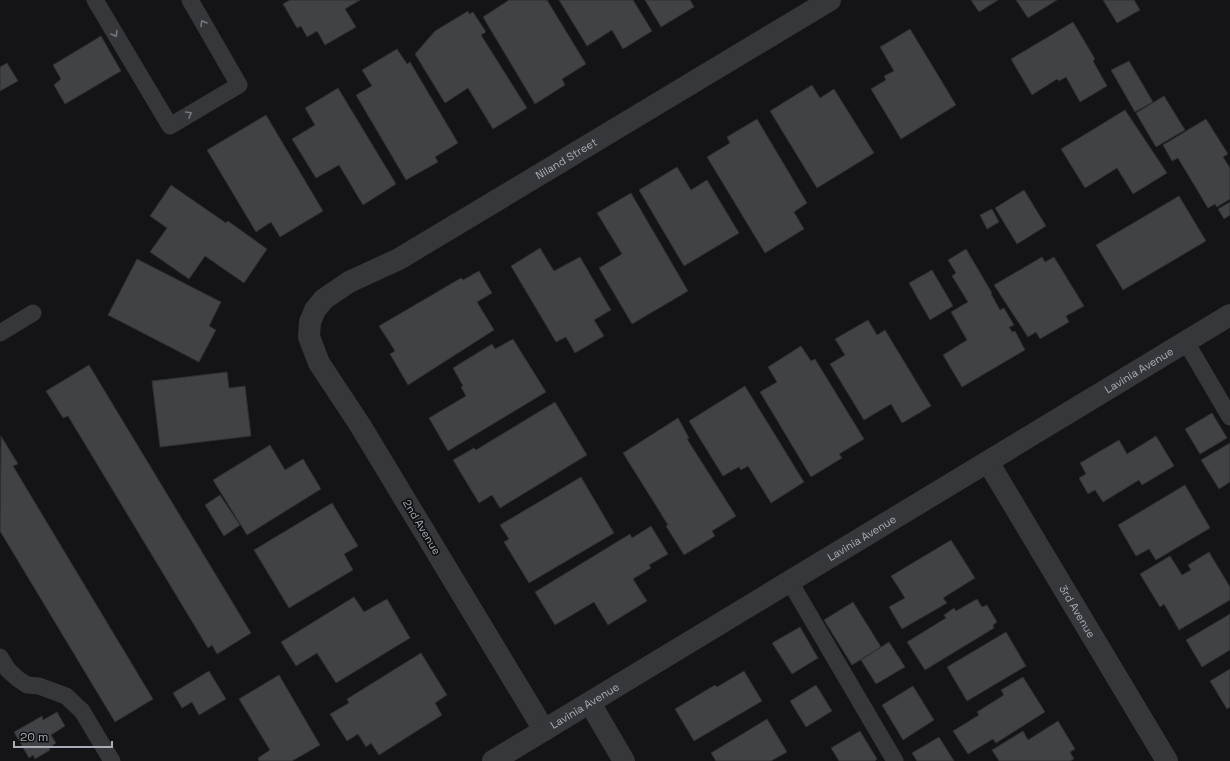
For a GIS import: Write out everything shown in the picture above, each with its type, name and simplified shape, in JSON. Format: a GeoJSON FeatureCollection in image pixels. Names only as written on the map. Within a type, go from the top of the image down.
{"type":"FeatureCollection","features":[{"type":"Feature","properties":{"kind":"street","name":"Niland Street"},"geometry":{"type":"LineString","coordinates":[[310,322],[315,310],[324,299],[336,290],[399,259],[830,0]]}},
{"type":"Feature","properties":{"kind":"street","name":"Lavinia Avenue"},"geometry":{"type":"LineString","coordinates":[[493,761],[1230,315]]}},
{"type":"Feature","properties":{"kind":"street","name":"2nd Avenue"},"geometry":{"type":"LineString","coordinates":[[310,322],[309,337],[319,362],[360,425],[544,730]]}},
{"type":"Feature","properties":{"kind":"street","name":"3rd Avenue"},"geometry":{"type":"LineString","coordinates":[[988,462],[1167,761]]}},
{"type":"Feature","properties":{"kind":"street"},"geometry":{"type":"LineString","coordinates":[[590,703],[624,761]]}},
{"type":"Feature","properties":{"kind":"lane"},"geometry":{"type":"LineString","coordinates":[[95,0],[170,126],[240,86],[190,0]]}},
{"type":"Feature","properties":{"kind":"lane"},"geometry":{"type":"LineString","coordinates":[[0,333],[33,313]]}},
{"type":"Feature","properties":{"kind":"lane"},"geometry":{"type":"LineString","coordinates":[[1186,342],[1230,416]]}},
{"type":"Feature","properties":{"kind":"lane"},"geometry":{"type":"LineString","coordinates":[[790,582],[895,761]]}},
{"type":"Feature","properties":{"kind":"lane"},"geometry":{"type":"LineString","coordinates":[[0,657],[8,670],[18,679],[27,684],[39,686],[66,696],[82,711],[112,761]]}},
{"type":"Feature","properties":{"kind":"building"},"geometry":{"type":"Polygon","coordinates":[[[290,0],[360,0],[345,9],[356,27],[325,45],[317,31],[307,37],[301,26],[297,28],[283,4],[290,0]]]}},
{"type":"Feature","properties":{"kind":"building"},"geometry":{"type":"Polygon","coordinates":[[[509,0],[547,0],[586,64],[562,79],[565,85],[535,104],[483,17],[509,0]]]}},
{"type":"Feature","properties":{"kind":"building"},"geometry":{"type":"Polygon","coordinates":[[[559,0],[633,0],[652,31],[623,49],[612,30],[587,46],[559,0]]]}},
{"type":"Feature","properties":{"kind":"building"},"geometry":{"type":"Polygon","coordinates":[[[645,0],[690,0],[694,7],[661,27],[645,0]]]}},
{"type":"Feature","properties":{"kind":"building"},"geometry":{"type":"Polygon","coordinates":[[[971,0],[998,0],[979,12],[971,0]]]}},
{"type":"Feature","properties":{"kind":"building"},"geometry":{"type":"Polygon","coordinates":[[[1016,0],[1057,0],[1028,18],[1016,0]]]}},
{"type":"Feature","properties":{"kind":"building"},"geometry":{"type":"Polygon","coordinates":[[[1103,0],[1134,0],[1140,10],[1117,23],[1103,0]]]}},
{"type":"Feature","properties":{"kind":"building"},"geometry":{"type":"Polygon","coordinates":[[[468,11],[469,14],[473,12],[486,32],[481,35],[527,108],[493,129],[468,88],[445,103],[415,54],[435,31],[468,11]]]}},
{"type":"Feature","properties":{"kind":"building"},"geometry":{"type":"Polygon","coordinates":[[[1073,22],[1095,59],[1093,61],[1107,86],[1080,102],[1066,77],[1059,81],[1057,79],[1032,95],[1011,59],[1073,22]]]}},
{"type":"Feature","properties":{"kind":"building"},"geometry":{"type":"Polygon","coordinates":[[[910,29],[956,105],[901,139],[871,89],[886,80],[884,76],[894,71],[880,47],[910,29]]]}},
{"type":"Feature","properties":{"kind":"building"},"geometry":{"type":"Polygon","coordinates":[[[101,36],[121,71],[65,104],[54,85],[61,79],[53,65],[101,36]]]}},
{"type":"Feature","properties":{"kind":"building"},"geometry":{"type":"Polygon","coordinates":[[[397,49],[407,64],[410,62],[458,143],[435,157],[438,162],[406,180],[356,95],[372,86],[362,70],[397,49]]]}},
{"type":"Feature","properties":{"kind":"building"},"geometry":{"type":"Polygon","coordinates":[[[1129,61],[1153,102],[1135,112],[1111,70],[1129,61]]]}},
{"type":"Feature","properties":{"kind":"building"},"geometry":{"type":"Polygon","coordinates":[[[7,63],[18,81],[0,91],[0,67],[7,63]]]}},
{"type":"Feature","properties":{"kind":"building"},"geometry":{"type":"Polygon","coordinates":[[[812,85],[820,98],[834,89],[874,153],[817,188],[770,111],[812,85]]]}},
{"type":"Feature","properties":{"kind":"building"},"geometry":{"type":"Polygon","coordinates":[[[338,88],[396,184],[363,205],[339,165],[316,178],[292,139],[315,125],[305,108],[338,88]]]}},
{"type":"Feature","properties":{"kind":"building"},"geometry":{"type":"Polygon","coordinates":[[[1164,96],[1185,130],[1156,147],[1136,113],[1164,96]]]}},
{"type":"Feature","properties":{"kind":"building"},"geometry":{"type":"Polygon","coordinates":[[[1125,110],[1167,173],[1133,194],[1117,168],[1085,188],[1061,149],[1125,110]]]}},
{"type":"Feature","properties":{"kind":"building"},"geometry":{"type":"Polygon","coordinates":[[[266,115],[323,211],[280,237],[271,222],[256,232],[207,150],[266,115]]]}},
{"type":"Feature","properties":{"kind":"building"},"geometry":{"type":"Polygon","coordinates":[[[757,119],[807,203],[794,212],[804,229],[765,253],[707,157],[730,143],[727,137],[757,119]]]}},
{"type":"Feature","properties":{"kind":"building"},"geometry":{"type":"Polygon","coordinates":[[[1206,119],[1228,154],[1223,157],[1230,168],[1230,199],[1217,207],[1215,204],[1208,208],[1178,158],[1172,161],[1163,145],[1206,119]]]}},
{"type":"Feature","properties":{"kind":"building"},"geometry":{"type":"Polygon","coordinates":[[[677,167],[691,190],[707,180],[739,233],[684,266],[639,190],[677,167]]]}},
{"type":"Feature","properties":{"kind":"building"},"geometry":{"type":"Polygon","coordinates":[[[171,185],[226,223],[228,221],[267,249],[244,283],[205,256],[189,279],[150,252],[167,228],[150,216],[171,185]]]}},
{"type":"Feature","properties":{"kind":"building"},"geometry":{"type":"Polygon","coordinates":[[[1024,190],[1046,226],[1017,244],[995,208],[1024,190]]]}},
{"type":"Feature","properties":{"kind":"building"},"geometry":{"type":"Polygon","coordinates":[[[631,193],[688,291],[632,324],[599,268],[622,254],[597,213],[631,193]]]}},
{"type":"Feature","properties":{"kind":"building"},"geometry":{"type":"Polygon","coordinates":[[[1179,196],[1206,241],[1123,290],[1096,245],[1179,196]]]}},
{"type":"Feature","properties":{"kind":"building"},"geometry":{"type":"Polygon","coordinates":[[[1230,202],[1230,215],[1224,219],[1218,209],[1230,202]]]}},
{"type":"Feature","properties":{"kind":"building"},"geometry":{"type":"Polygon","coordinates":[[[992,209],[999,222],[987,229],[980,215],[992,209]]]}},
{"type":"Feature","properties":{"kind":"building"},"geometry":{"type":"Polygon","coordinates":[[[540,248],[554,271],[580,257],[611,310],[594,320],[604,336],[575,353],[566,337],[556,342],[511,266],[540,248]]]}},
{"type":"Feature","properties":{"kind":"building"},"geometry":{"type":"Polygon","coordinates":[[[966,249],[992,293],[991,294],[1000,310],[1004,308],[1014,325],[1009,327],[1012,332],[1015,331],[1025,350],[962,387],[943,355],[967,340],[951,312],[968,302],[952,276],[956,273],[948,260],[966,249]]]}},
{"type":"Feature","properties":{"kind":"building"},"geometry":{"type":"Polygon","coordinates":[[[1042,257],[1045,262],[1054,257],[1084,306],[1066,316],[1069,322],[1040,339],[1036,332],[1028,337],[994,285],[1042,257]]]}},
{"type":"Feature","properties":{"kind":"building"},"geometry":{"type":"Polygon","coordinates":[[[137,259],[221,302],[209,326],[216,330],[199,362],[108,315],[137,259]]]}},
{"type":"Feature","properties":{"kind":"building"},"geometry":{"type":"Polygon","coordinates":[[[932,270],[953,306],[930,320],[909,283],[932,270]]]}},
{"type":"Feature","properties":{"kind":"building"},"geometry":{"type":"Polygon","coordinates":[[[479,271],[492,293],[477,302],[494,330],[408,385],[390,354],[395,351],[379,326],[461,278],[463,280],[479,271]]]}},
{"type":"Feature","properties":{"kind":"building"},"geometry":{"type":"Polygon","coordinates":[[[868,320],[877,335],[885,330],[931,406],[902,423],[891,404],[864,420],[830,364],[845,355],[835,339],[868,320]]]}},
{"type":"Feature","properties":{"kind":"building"},"geometry":{"type":"Polygon","coordinates":[[[513,339],[546,392],[448,451],[429,418],[466,396],[461,387],[463,386],[453,368],[492,344],[495,349],[513,339]]]}},
{"type":"Feature","properties":{"kind":"building"},"geometry":{"type":"Polygon","coordinates":[[[801,346],[811,361],[815,359],[864,439],[839,454],[842,458],[811,477],[760,392],[777,382],[768,367],[801,346]]]}},
{"type":"Feature","properties":{"kind":"building"},"geometry":{"type":"Polygon","coordinates":[[[89,365],[251,633],[217,654],[212,645],[208,648],[68,416],[63,418],[46,391],[89,365]]]}},
{"type":"Feature","properties":{"kind":"building"},"geometry":{"type":"Polygon","coordinates":[[[227,372],[229,388],[245,386],[251,436],[160,447],[152,381],[227,372]]]}},
{"type":"Feature","properties":{"kind":"building"},"geometry":{"type":"Polygon","coordinates":[[[745,386],[804,482],[771,503],[748,466],[741,470],[739,467],[723,476],[689,421],[745,386]]]}},
{"type":"Feature","properties":{"kind":"building"},"geometry":{"type":"Polygon","coordinates":[[[555,402],[587,455],[500,508],[492,495],[479,503],[453,460],[474,448],[476,450],[555,402]]]}},
{"type":"Feature","properties":{"kind":"building"},"geometry":{"type":"Polygon","coordinates":[[[1212,413],[1227,438],[1200,454],[1185,429],[1212,413]]]}},
{"type":"Feature","properties":{"kind":"building"},"geometry":{"type":"Polygon","coordinates":[[[678,418],[689,438],[687,439],[736,516],[712,531],[715,536],[684,555],[666,526],[668,525],[623,453],[678,418]]]}},
{"type":"Feature","properties":{"kind":"building"},"geometry":{"type":"Polygon","coordinates":[[[1,436],[18,464],[13,466],[153,699],[115,722],[0,531],[1,436]]]}},
{"type":"Feature","properties":{"kind":"building"},"geometry":{"type":"Polygon","coordinates":[[[1156,436],[1174,466],[1142,485],[1139,480],[1103,502],[1095,490],[1088,494],[1079,478],[1086,474],[1080,463],[1119,440],[1127,454],[1156,436]]]}},
{"type":"Feature","properties":{"kind":"building"},"geometry":{"type":"Polygon","coordinates":[[[1230,443],[1230,482],[1219,489],[1201,460],[1230,443]]]}},
{"type":"Feature","properties":{"kind":"building"},"geometry":{"type":"Polygon","coordinates":[[[270,445],[285,470],[303,459],[321,489],[247,535],[213,480],[270,445]]]}},
{"type":"Feature","properties":{"kind":"building"},"geometry":{"type":"Polygon","coordinates":[[[581,477],[614,533],[529,583],[504,542],[509,539],[500,525],[581,477]]]}},
{"type":"Feature","properties":{"kind":"building"},"geometry":{"type":"Polygon","coordinates":[[[1185,485],[1210,528],[1156,560],[1149,549],[1136,556],[1118,525],[1185,485]]]}},
{"type":"Feature","properties":{"kind":"building"},"geometry":{"type":"Polygon","coordinates":[[[220,495],[240,525],[224,536],[205,505],[220,495]]]}},
{"type":"Feature","properties":{"kind":"building"},"geometry":{"type":"Polygon","coordinates":[[[332,503],[358,546],[344,554],[353,570],[289,608],[254,550],[332,503]]]}},
{"type":"Feature","properties":{"kind":"building"},"geometry":{"type":"Polygon","coordinates":[[[651,526],[668,554],[649,565],[651,568],[633,579],[647,601],[608,625],[594,602],[555,625],[535,592],[630,534],[632,538],[651,526]]]}},
{"type":"Feature","properties":{"kind":"building"},"geometry":{"type":"Polygon","coordinates":[[[951,540],[975,578],[943,598],[947,603],[902,629],[889,607],[905,598],[891,576],[951,540]]]}},
{"type":"Feature","properties":{"kind":"building"},"geometry":{"type":"Polygon","coordinates":[[[1209,552],[1230,587],[1230,600],[1179,630],[1164,604],[1160,607],[1140,574],[1170,556],[1182,575],[1191,570],[1188,565],[1209,552]]]}},
{"type":"Feature","properties":{"kind":"building"},"geometry":{"type":"Polygon","coordinates":[[[354,597],[364,612],[387,599],[410,638],[336,683],[317,653],[296,666],[281,642],[354,597]]]}},
{"type":"Feature","properties":{"kind":"building"},"geometry":{"type":"Polygon","coordinates":[[[977,599],[982,607],[987,605],[997,622],[993,625],[994,628],[925,670],[907,642],[946,618],[944,615],[954,608],[956,611],[977,599]]]}},
{"type":"Feature","properties":{"kind":"building"},"geometry":{"type":"Polygon","coordinates":[[[853,602],[881,647],[852,665],[824,620],[853,602]]]}},
{"type":"Feature","properties":{"kind":"building"},"geometry":{"type":"Polygon","coordinates":[[[1230,614],[1230,650],[1202,667],[1186,640],[1230,614]]]}},
{"type":"Feature","properties":{"kind":"building"},"geometry":{"type":"Polygon","coordinates":[[[800,627],[818,658],[792,674],[772,643],[800,627]]]}},
{"type":"Feature","properties":{"kind":"building"},"geometry":{"type":"Polygon","coordinates":[[[1006,632],[1026,666],[967,701],[947,667],[1006,632]]]}},
{"type":"Feature","properties":{"kind":"building"},"geometry":{"type":"Polygon","coordinates":[[[889,642],[905,667],[876,684],[861,660],[889,642]]]}},
{"type":"Feature","properties":{"kind":"building"},"geometry":{"type":"Polygon","coordinates":[[[421,653],[447,695],[435,703],[442,715],[379,755],[371,743],[366,747],[358,734],[347,741],[330,714],[349,703],[347,699],[421,653]]]}},
{"type":"Feature","properties":{"kind":"building"},"geometry":{"type":"Polygon","coordinates":[[[1230,669],[1230,707],[1227,709],[1210,681],[1230,669]]]}},
{"type":"Feature","properties":{"kind":"building"},"geometry":{"type":"Polygon","coordinates":[[[209,671],[226,699],[199,715],[192,702],[182,708],[173,693],[209,671]]]}},
{"type":"Feature","properties":{"kind":"building"},"geometry":{"type":"Polygon","coordinates":[[[744,671],[762,701],[694,741],[675,709],[715,685],[717,687],[744,671]]]}},
{"type":"Feature","properties":{"kind":"building"},"geometry":{"type":"Polygon","coordinates":[[[279,675],[320,745],[292,761],[259,761],[258,758],[270,750],[239,699],[279,675]]]}},
{"type":"Feature","properties":{"kind":"building"},"geometry":{"type":"Polygon","coordinates":[[[1023,677],[1045,712],[996,743],[993,739],[968,754],[953,731],[979,715],[977,712],[1004,695],[1001,690],[1023,677]]]}},
{"type":"Feature","properties":{"kind":"building"},"geometry":{"type":"Polygon","coordinates":[[[816,685],[832,711],[806,727],[790,701],[816,685]]]}},
{"type":"Feature","properties":{"kind":"building"},"geometry":{"type":"Polygon","coordinates":[[[913,686],[934,720],[903,740],[882,705],[913,686]]]}},
{"type":"Feature","properties":{"kind":"building"},"geometry":{"type":"Polygon","coordinates":[[[57,712],[65,726],[51,735],[56,743],[49,748],[50,750],[35,759],[33,755],[29,758],[14,732],[42,716],[43,720],[57,712]]]}},
{"type":"Feature","properties":{"kind":"building"},"geometry":{"type":"Polygon","coordinates":[[[767,719],[787,752],[771,761],[716,761],[711,753],[767,719]]]}},
{"type":"Feature","properties":{"kind":"building"},"geometry":{"type":"Polygon","coordinates":[[[1058,721],[1075,749],[1070,752],[1074,759],[1070,761],[999,761],[992,750],[1023,731],[1028,740],[1058,721]]]}},
{"type":"Feature","properties":{"kind":"building"},"geometry":{"type":"Polygon","coordinates":[[[860,731],[877,759],[875,761],[839,761],[831,748],[860,731]]]}},
{"type":"Feature","properties":{"kind":"building"},"geometry":{"type":"Polygon","coordinates":[[[939,737],[954,761],[917,761],[912,753],[939,737]]]}}]}
